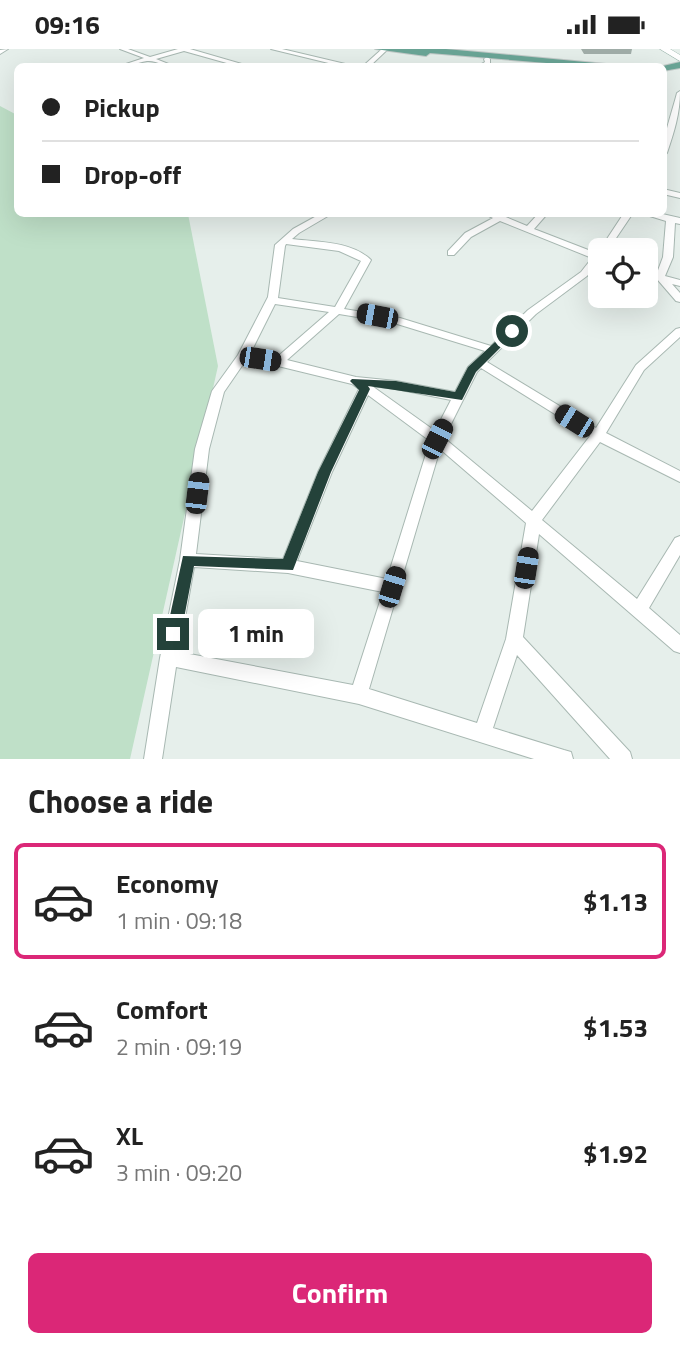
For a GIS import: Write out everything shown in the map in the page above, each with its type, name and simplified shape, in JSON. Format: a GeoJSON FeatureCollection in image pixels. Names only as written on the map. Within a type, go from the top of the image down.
{"type":"FeatureCollection","features":[{"type":"Feature","properties":{"kind":"main road"},"geometry":{"type":"LineString","coordinates":[[379,49],[488,63]]}},
{"type":"Feature","properties":{"kind":"main road"},"geometry":{"type":"LineString","coordinates":[[414,49],[475,51],[594,63]]}},
{"type":"Feature","properties":{"kind":"main road"},"geometry":{"type":"LineString","coordinates":[[664,49],[680,59]]}},
{"type":"Feature","properties":{"kind":"street"},"geometry":{"type":"LineString","coordinates":[[0,52],[5,49]]}},
{"type":"Feature","properties":{"kind":"street"},"geometry":{"type":"LineString","coordinates":[[123,49],[163,63]]}},
{"type":"Feature","properties":{"kind":"street"},"geometry":{"type":"LineString","coordinates":[[133,63],[184,49],[235,63]]}},
{"type":"Feature","properties":{"kind":"street"},"geometry":{"type":"LineString","coordinates":[[274,49],[336,63]]}},
{"type":"Feature","properties":{"kind":"street"},"geometry":{"type":"LineString","coordinates":[[369,63],[384,49]]}},
{"type":"Feature","properties":{"kind":"street"},"geometry":{"type":"LineString","coordinates":[[322,63],[326,61]]}},
{"type":"Feature","properties":{"kind":"street"},"geometry":{"type":"LineString","coordinates":[[677,126],[680,93]]}},
{"type":"Feature","properties":{"kind":"street"},"geometry":{"type":"LineString","coordinates":[[153,759],[188,560],[202,449],[218,391],[243,356],[272,300],[277,257],[283,241],[322,217]]}},
{"type":"Feature","properties":{"kind":"street"},"geometry":{"type":"LineString","coordinates":[[529,229],[540,217]]}},
{"type":"Feature","properties":{"kind":"street"},"geometry":{"type":"LineString","coordinates":[[611,238],[625,217]]}},
{"type":"Feature","properties":{"kind":"street"},"geometry":{"type":"LineString","coordinates":[[452,253],[468,235],[500,218],[588,251]]}},
{"type":"Feature","properties":{"kind":"street"},"geometry":{"type":"LineString","coordinates":[[660,277],[668,257],[676,220]]}},
{"type":"Feature","properties":{"kind":"street"},"geometry":{"type":"LineString","coordinates":[[278,362],[339,309],[366,260],[362,255],[283,241]]}},
{"type":"Feature","properties":{"kind":"street"},"geometry":{"type":"LineString","coordinates":[[668,257],[680,258]]}},
{"type":"Feature","properties":{"kind":"street"},"geometry":{"type":"LineString","coordinates":[[359,695],[437,439],[472,370],[532,312],[588,269]]}},
{"type":"Feature","properties":{"kind":"street"},"geometry":{"type":"LineString","coordinates":[[660,277],[680,282]]}},
{"type":"Feature","properties":{"kind":"street"},"geometry":{"type":"LineString","coordinates":[[660,277],[680,299]]}},
{"type":"Feature","properties":{"kind":"street"},"geometry":{"type":"LineString","coordinates":[[272,300],[396,320],[493,350]]}},
{"type":"Feature","properties":{"kind":"street"},"geometry":{"type":"LineString","coordinates":[[482,734],[514,639],[534,520],[598,435],[640,368],[680,331]]}},
{"type":"Feature","properties":{"kind":"street"},"geometry":{"type":"LineString","coordinates":[[243,356],[278,362],[360,385],[396,385],[458,397]]}},
{"type":"Feature","properties":{"kind":"street"},"geometry":{"type":"LineString","coordinates":[[480,362],[598,435],[680,477]]}},
{"type":"Feature","properties":{"kind":"street"},"geometry":{"type":"LineString","coordinates":[[360,385],[437,439],[680,645]]}},
{"type":"Feature","properties":{"kind":"street"},"geometry":{"type":"LineString","coordinates":[[288,566],[360,385]]}},
{"type":"Feature","properties":{"kind":"street"},"geometry":{"type":"LineString","coordinates":[[639,610],[680,542]]}},
{"type":"Feature","properties":{"kind":"street"},"geometry":{"type":"LineString","coordinates":[[188,560],[288,566],[392,587]]}},
{"type":"Feature","properties":{"kind":"street"},"geometry":{"type":"LineString","coordinates":[[514,639],[623,759]]}},
{"type":"Feature","properties":{"kind":"street"},"geometry":{"type":"LineString","coordinates":[[169,658],[359,695],[564,759]]}},
{"type":"Feature","properties":{"kind":"green space"},"geometry":{"type":"Polygon","coordinates":[[[0,106],[14,113],[14,217],[189,217],[218,366],[130,759],[0,759],[0,106]]]}},
{"type":"Feature","properties":{"kind":"route"},"geometry":{"type":"LineString","coordinates":[[173,634],[188,560],[288,566],[324,472],[365,389],[356,381],[396,385],[458,397],[472,370],[512,331]]}}]}
